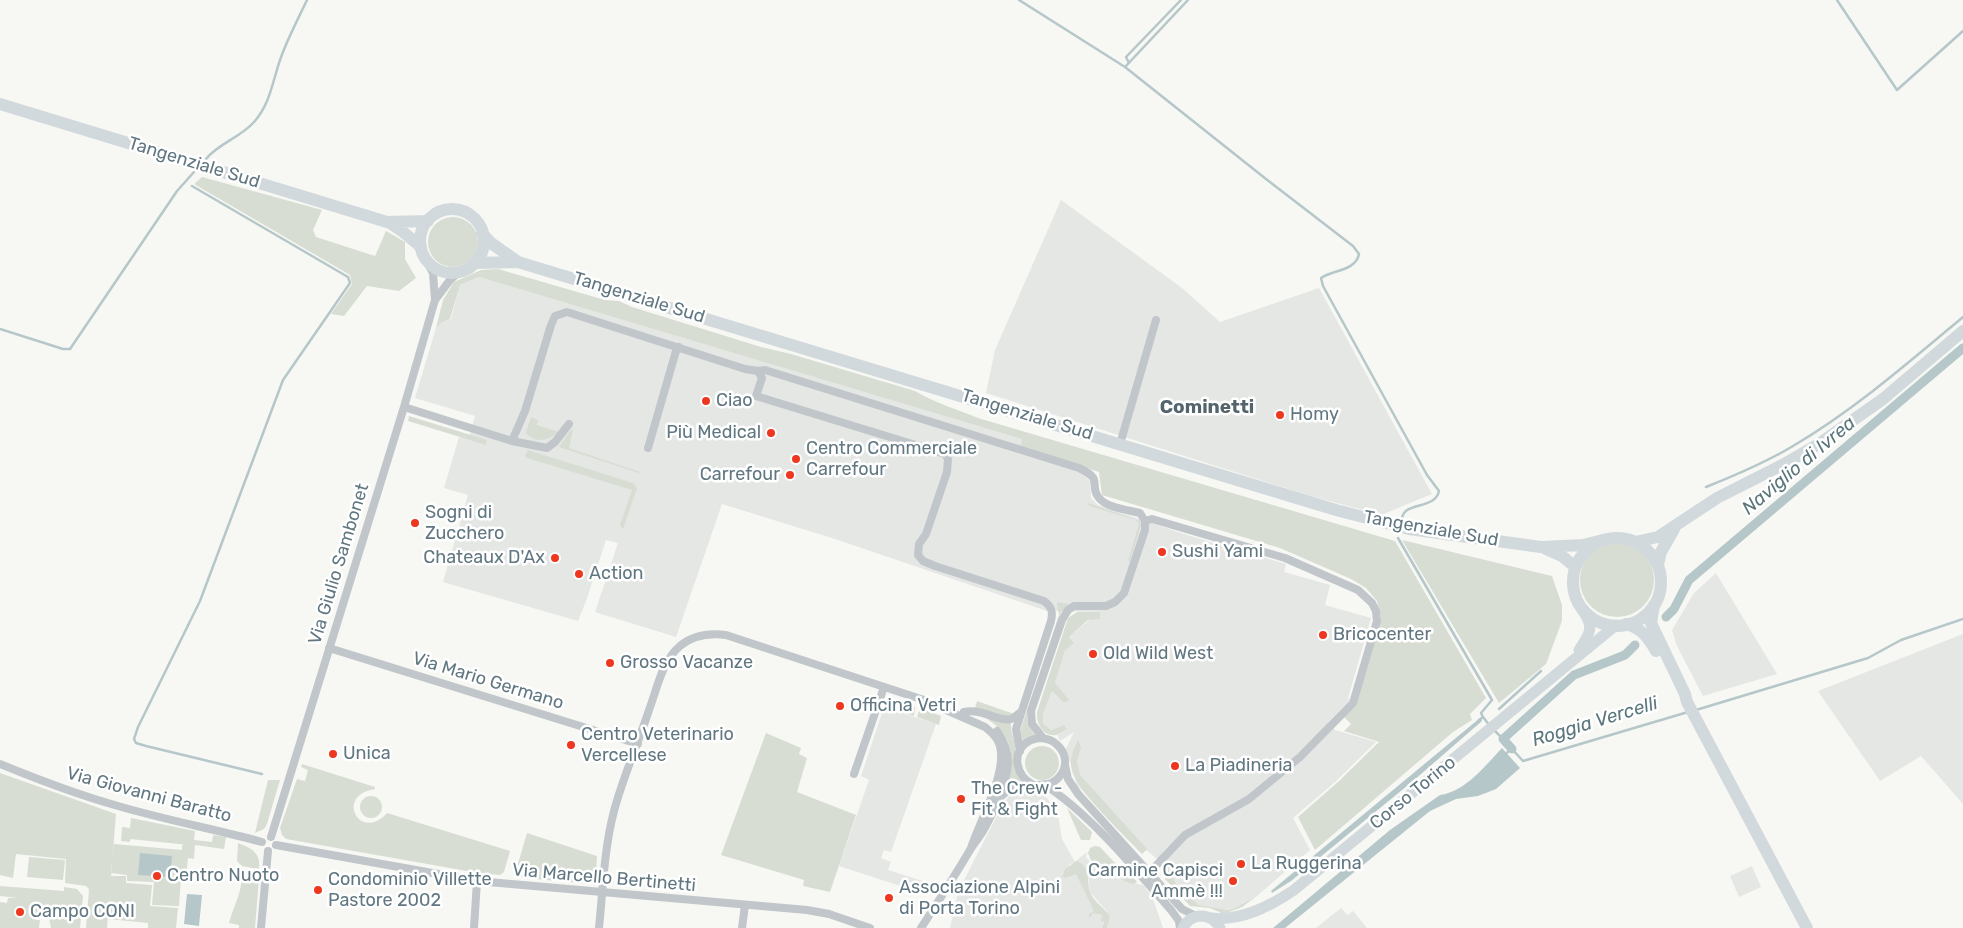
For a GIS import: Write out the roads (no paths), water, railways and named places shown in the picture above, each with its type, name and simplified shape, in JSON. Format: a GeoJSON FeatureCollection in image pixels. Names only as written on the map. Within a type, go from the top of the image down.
{"type":"FeatureCollection","features":[{"type":"Feature","properties":{"kind":"main road","name":"Tangenziale Sud"},"geometry":{"type":"LineString","coordinates":[[0,104],[388,222],[402,231],[420,247]]}},
{"type":"Feature","properties":{"kind":"main road"},"geometry":{"type":"LineString","coordinates":[[455,210],[462,212],[475,220],[482,233],[483,249],[475,263],[464,271],[444,272],[431,265],[426,260],[420,247],[421,233],[428,221],[440,212],[455,210]]}},
{"type":"Feature","properties":{"kind":"main road","name":"Tangenziale Sud"},"geometry":{"type":"LineString","coordinates":[[388,222],[428,221]]}},
{"type":"Feature","properties":{"kind":"main road","name":"Tangenziale Sud"},"geometry":{"type":"LineString","coordinates":[[482,233],[491,243],[518,262]]}},
{"type":"Feature","properties":{"kind":"main road","name":"Tangenziale Sud"},"geometry":{"type":"LineString","coordinates":[[475,263],[518,262],[1336,510],[1398,527],[1541,547],[1583,545],[1604,540]]}},
{"type":"Feature","properties":{"kind":"main road"},"geometry":{"type":"LineString","coordinates":[[1635,542],[1658,537],[1717,498],[1819,444],[1883,398],[1963,331]]}},
{"type":"Feature","properties":{"kind":"main road"},"geometry":{"type":"LineString","coordinates":[[1676,525],[1661,552],[1658,565],[1661,586],[1654,605],[1651,624],[1685,694],[1687,702],[1807,928]]}},
{"type":"Feature","properties":{"kind":"main road"},"geometry":{"type":"LineString","coordinates":[[1658,565],[1645,547],[1635,542],[1614,538],[1604,540],[1586,550],[1575,567],[1572,578],[1573,589],[1576,600],[1589,617],[1598,621],[1636,627],[1647,637],[1681,696],[1687,702]]}},
{"type":"Feature","properties":{"kind":"main road","name":"Tangenziale Sud"},"geometry":{"type":"LineString","coordinates":[[1541,547],[1562,556],[1575,567]]}},
{"type":"Feature","properties":{"kind":"main road"},"geometry":{"type":"LineString","coordinates":[[1621,625],[1641,617],[1654,605]]}},
{"type":"Feature","properties":{"kind":"main road","name":"Corso Torino"},"geometry":{"type":"LineString","coordinates":[[1575,657],[1586,640],[1590,628],[1590,620],[1582,610]]}},
{"type":"Feature","properties":{"kind":"main road","name":"Corso Torino"},"geometry":{"type":"LineString","coordinates":[[1196,916],[1222,919],[1243,915],[1268,907],[1294,890],[1491,729],[1575,657],[1621,625]]}},
{"type":"Feature","properties":{"kind":"main road","name":"Corso Torino"},"geometry":{"type":"LineString","coordinates":[[1226,928],[1243,915]]}},
{"type":"Feature","properties":{"kind":"main road"},"geometry":{"type":"LineString","coordinates":[[1181,928],[1186,922],[1196,916]]}},
{"type":"Feature","properties":{"kind":"main road"},"geometry":{"type":"LineString","coordinates":[[1211,918],[1220,928]]}},
{"type":"Feature","properties":{"kind":"street","name":"Via Giulio Sambonet"},"geometry":{"type":"LineString","coordinates":[[270,837],[404,407],[435,300],[433,273],[426,260]]}},
{"type":"Feature","properties":{"kind":"street","name":"Via Giulio Sambonet"},"geometry":{"type":"LineString","coordinates":[[435,300],[458,272]]}},
{"type":"Feature","properties":{"kind":"street"},"geometry":{"type":"LineString","coordinates":[[512,441],[524,411],[555,316],[567,312],[758,371],[765,370],[1091,473],[1096,481],[1096,491],[1099,499],[1106,504],[1140,513],[1145,521],[1145,530],[1124,593],[1115,602],[1106,606],[1074,606],[1068,610],[1062,620],[1031,711],[1032,724],[1042,738]]}},
{"type":"Feature","properties":{"kind":"street"},"geometry":{"type":"LineString","coordinates":[[1120,444],[1156,320]]}},
{"type":"Feature","properties":{"kind":"street"},"geometry":{"type":"LineString","coordinates":[[648,448],[676,350],[679,347]]}},
{"type":"Feature","properties":{"kind":"street"},"geometry":{"type":"LineString","coordinates":[[758,371],[762,378],[756,396],[945,454],[948,459],[947,472],[926,534],[919,544],[918,555],[923,561],[935,566],[1044,601],[1051,606],[1053,614],[1016,729],[1020,751]]}},
{"type":"Feature","properties":{"kind":"street"},"geometry":{"type":"LineString","coordinates":[[404,407],[512,441],[547,448],[555,442],[569,424]]}},
{"type":"Feature","properties":{"kind":"street"},"geometry":{"type":"LineString","coordinates":[[1145,521],[1152,519],[1284,558],[1358,590],[1372,603],[1376,611],[1377,621],[1353,704],[1300,757],[1249,799],[1185,836],[1150,872]]}},
{"type":"Feature","properties":{"kind":"street"},"geometry":{"type":"LineString","coordinates":[[599,928],[607,846],[614,811],[667,660],[679,646],[691,638],[704,634],[726,635],[884,687],[987,725],[999,743],[1002,764],[999,777],[977,828],[971,848]]}},
{"type":"Feature","properties":{"kind":"street","name":"Via Mario Germano"},"geometry":{"type":"LineString","coordinates":[[329,648],[638,744]]}},
{"type":"Feature","properties":{"kind":"street"},"geometry":{"type":"LineString","coordinates":[[854,774],[884,687]]}},
{"type":"Feature","properties":{"kind":"street"},"geometry":{"type":"LineString","coordinates":[[952,711],[976,710],[999,718],[1012,719],[1021,712]]}},
{"type":"Feature","properties":{"kind":"street"},"geometry":{"type":"LineString","coordinates":[[921,928],[949,887],[983,830],[996,804],[1008,764],[1007,752],[997,730],[964,712]]}},
{"type":"Feature","properties":{"kind":"street"},"geometry":{"type":"LineString","coordinates":[[1032,784],[1020,773],[1017,764],[1020,751],[1025,744],[1032,740],[1042,738],[1051,740],[1060,746],[1064,754],[1068,779],[1078,794],[1182,909],[1196,916]]}},
{"type":"Feature","properties":{"kind":"street","name":"Via Giovanni Baratto"},"geometry":{"type":"LineString","coordinates":[[0,764],[101,801],[262,842]]}},
{"type":"Feature","properties":{"kind":"street"},"geometry":{"type":"LineString","coordinates":[[1045,785],[1058,779],[1065,765]]}},
{"type":"Feature","properties":{"kind":"street"},"geometry":{"type":"LineString","coordinates":[[996,804],[1005,792],[1018,785],[1045,785],[1065,798],[1171,910],[1181,928]]}},
{"type":"Feature","properties":{"kind":"street"},"geometry":{"type":"LineString","coordinates":[[266,837],[275,840],[276,845],[273,850],[268,851],[263,847],[262,842],[266,837]]}},
{"type":"Feature","properties":{"kind":"street","name":"Via Marcello Bertinetti"},"geometry":{"type":"LineString","coordinates":[[276,845],[477,881],[826,913],[870,928]]}},
{"type":"Feature","properties":{"kind":"street"},"geometry":{"type":"LineString","coordinates":[[261,928],[268,851]]}},
{"type":"Feature","properties":{"kind":"street"},"geometry":{"type":"LineString","coordinates":[[474,928],[477,881]]}},
{"type":"Feature","properties":{"kind":"street"},"geometry":{"type":"LineString","coordinates":[[742,928],[745,905]]}},
{"type":"Feature","properties":{"kind":"waterway"},"geometry":{"type":"LineString","coordinates":[[206,159],[211,153],[248,128],[260,114],[265,106],[286,45],[307,0]]}},
{"type":"Feature","properties":{"kind":"waterway"},"geometry":{"type":"LineString","coordinates":[[1019,0],[1125,67],[1353,246],[1359,254],[1357,260],[1349,267],[1321,278],[1323,286],[1427,475],[1439,491],[1432,501],[1408,509],[1402,518]]}},
{"type":"Feature","properties":{"kind":"waterway"},"geometry":{"type":"LineString","coordinates":[[1129,63],[1126,57],[1181,0]]}},
{"type":"Feature","properties":{"kind":"waterway"},"geometry":{"type":"LineString","coordinates":[[1125,67],[1188,0]]}},
{"type":"Feature","properties":{"kind":"waterway"},"geometry":{"type":"LineString","coordinates":[[1837,0],[1897,90],[1963,31]]}},
{"type":"Feature","properties":{"kind":"waterway"},"geometry":{"type":"LineString","coordinates":[[0,329],[63,349],[70,349],[177,191],[194,172]]}},
{"type":"Feature","properties":{"kind":"waterway"},"geometry":{"type":"LineString","coordinates":[[192,186],[348,277],[350,283],[283,380],[200,601],[138,727],[134,739],[136,743],[146,746],[262,774]]}},
{"type":"Feature","properties":{"kind":"waterway"},"geometry":{"type":"LineString","coordinates":[[1706,487],[1761,463],[1816,432],[1880,385],[1963,317]]}},
{"type":"Feature","properties":{"kind":"waterway","name":"Naviglio di Ivrea"},"geometry":{"type":"LineString","coordinates":[[1666,617],[1674,609],[1689,580],[1963,348]]}},
{"type":"Feature","properties":{"kind":"waterway"},"geometry":{"type":"LineString","coordinates":[[1398,538],[1492,700],[1481,713],[1483,717]]}},
{"type":"Feature","properties":{"kind":"waterway","name":"Roggia Vercelli"},"geometry":{"type":"LineString","coordinates":[[1696,710],[1868,658],[1901,640],[1963,619]]}},
{"type":"Feature","properties":{"kind":"waterway","name":"Naviglio di Ivrea"},"geometry":{"type":"LineString","coordinates":[[1512,749],[1503,739],[1574,675],[1625,655],[1635,645]]}},
{"type":"Feature","properties":{"kind":"waterway"},"geometry":{"type":"LineString","coordinates":[[1499,709],[1541,671]]}},
{"type":"Feature","properties":{"kind":"waterway","name":"Roggia Vercelli"},"geometry":{"type":"LineString","coordinates":[[1505,754],[1512,749],[1523,761],[1688,712]]}},
{"type":"Feature","properties":{"kind":"waterway","name":"Roggia Vercelli"},"geometry":{"type":"LineString","coordinates":[[1478,721],[1483,717],[1490,726]]}},
{"type":"Feature","properties":{"kind":"waterway","name":"Roggia Vercelli"},"geometry":{"type":"LineString","coordinates":[[1494,730],[1503,739]]}},
{"type":"Feature","properties":{"kind":"place","name":"Ciao"},"geometry":{"type":"Point","coordinates":[706,401]}},
{"type":"Feature","properties":{"kind":"place","name":"Homy"},"geometry":{"type":"Point","coordinates":[1280,415]}},
{"type":"Feature","properties":{"kind":"place","name":"Più Medical"},"geometry":{"type":"Point","coordinates":[771,433]}},
{"type":"Feature","properties":{"kind":"place","name":"Centro Commerciale Carrefour"},"geometry":{"type":"Point","coordinates":[796,459]}},
{"type":"Feature","properties":{"kind":"place","name":"Carrefour"},"geometry":{"type":"Point","coordinates":[790,475]}},
{"type":"Feature","properties":{"kind":"place","name":"Sogni di Zucchero"},"geometry":{"type":"Point","coordinates":[415,523]}},
{"type":"Feature","properties":{"kind":"place","name":"Sushi Yami"},"geometry":{"type":"Point","coordinates":[1162,552]}},
{"type":"Feature","properties":{"kind":"place","name":"Chateaux D'Ax"},"geometry":{"type":"Point","coordinates":[555,558]}},
{"type":"Feature","properties":{"kind":"place","name":"Action"},"geometry":{"type":"Point","coordinates":[579,574]}},
{"type":"Feature","properties":{"kind":"place","name":"Bricocenter"},"geometry":{"type":"Point","coordinates":[1323,635]}},
{"type":"Feature","properties":{"kind":"place","name":"Old Wild West"},"geometry":{"type":"Point","coordinates":[1093,654]}},
{"type":"Feature","properties":{"kind":"place","name":"Grosso Vacanze"},"geometry":{"type":"Point","coordinates":[610,663]}},
{"type":"Feature","properties":{"kind":"place","name":"Officina Vetri"},"geometry":{"type":"Point","coordinates":[840,706]}},
{"type":"Feature","properties":{"kind":"place","name":"Centro Veterinario Vercellese"},"geometry":{"type":"Point","coordinates":[571,745]}},
{"type":"Feature","properties":{"kind":"place","name":"Unica"},"geometry":{"type":"Point","coordinates":[333,754]}},
{"type":"Feature","properties":{"kind":"place","name":"La Piadineria"},"geometry":{"type":"Point","coordinates":[1175,766]}},
{"type":"Feature","properties":{"kind":"place","name":"The Crew - Fit & Fight"},"geometry":{"type":"Point","coordinates":[961,799]}},
{"type":"Feature","properties":{"kind":"place","name":"La Ruggerina"},"geometry":{"type":"Point","coordinates":[1241,864]}},
{"type":"Feature","properties":{"kind":"place","name":"Centro Nuoto"},"geometry":{"type":"Point","coordinates":[157,876]}},
{"type":"Feature","properties":{"kind":"place","name":"Carmine Capisci Ammè !!!"},"geometry":{"type":"Point","coordinates":[1233,881]}},
{"type":"Feature","properties":{"kind":"place","name":"Condominio Villette Pastore 2002"},"geometry":{"type":"Point","coordinates":[318,890]}},
{"type":"Feature","properties":{"kind":"place","name":"Associazione Alpini di Porta Torino"},"geometry":{"type":"Point","coordinates":[889,898]}},
{"type":"Feature","properties":{"kind":"place","name":"Campo CONI"},"geometry":{"type":"Point","coordinates":[20,912]}},
{"type":"Feature","properties":{"kind":"district","name":"Cominetti"},"geometry":{"type":"Point","coordinates":[1207,408]}}]}
